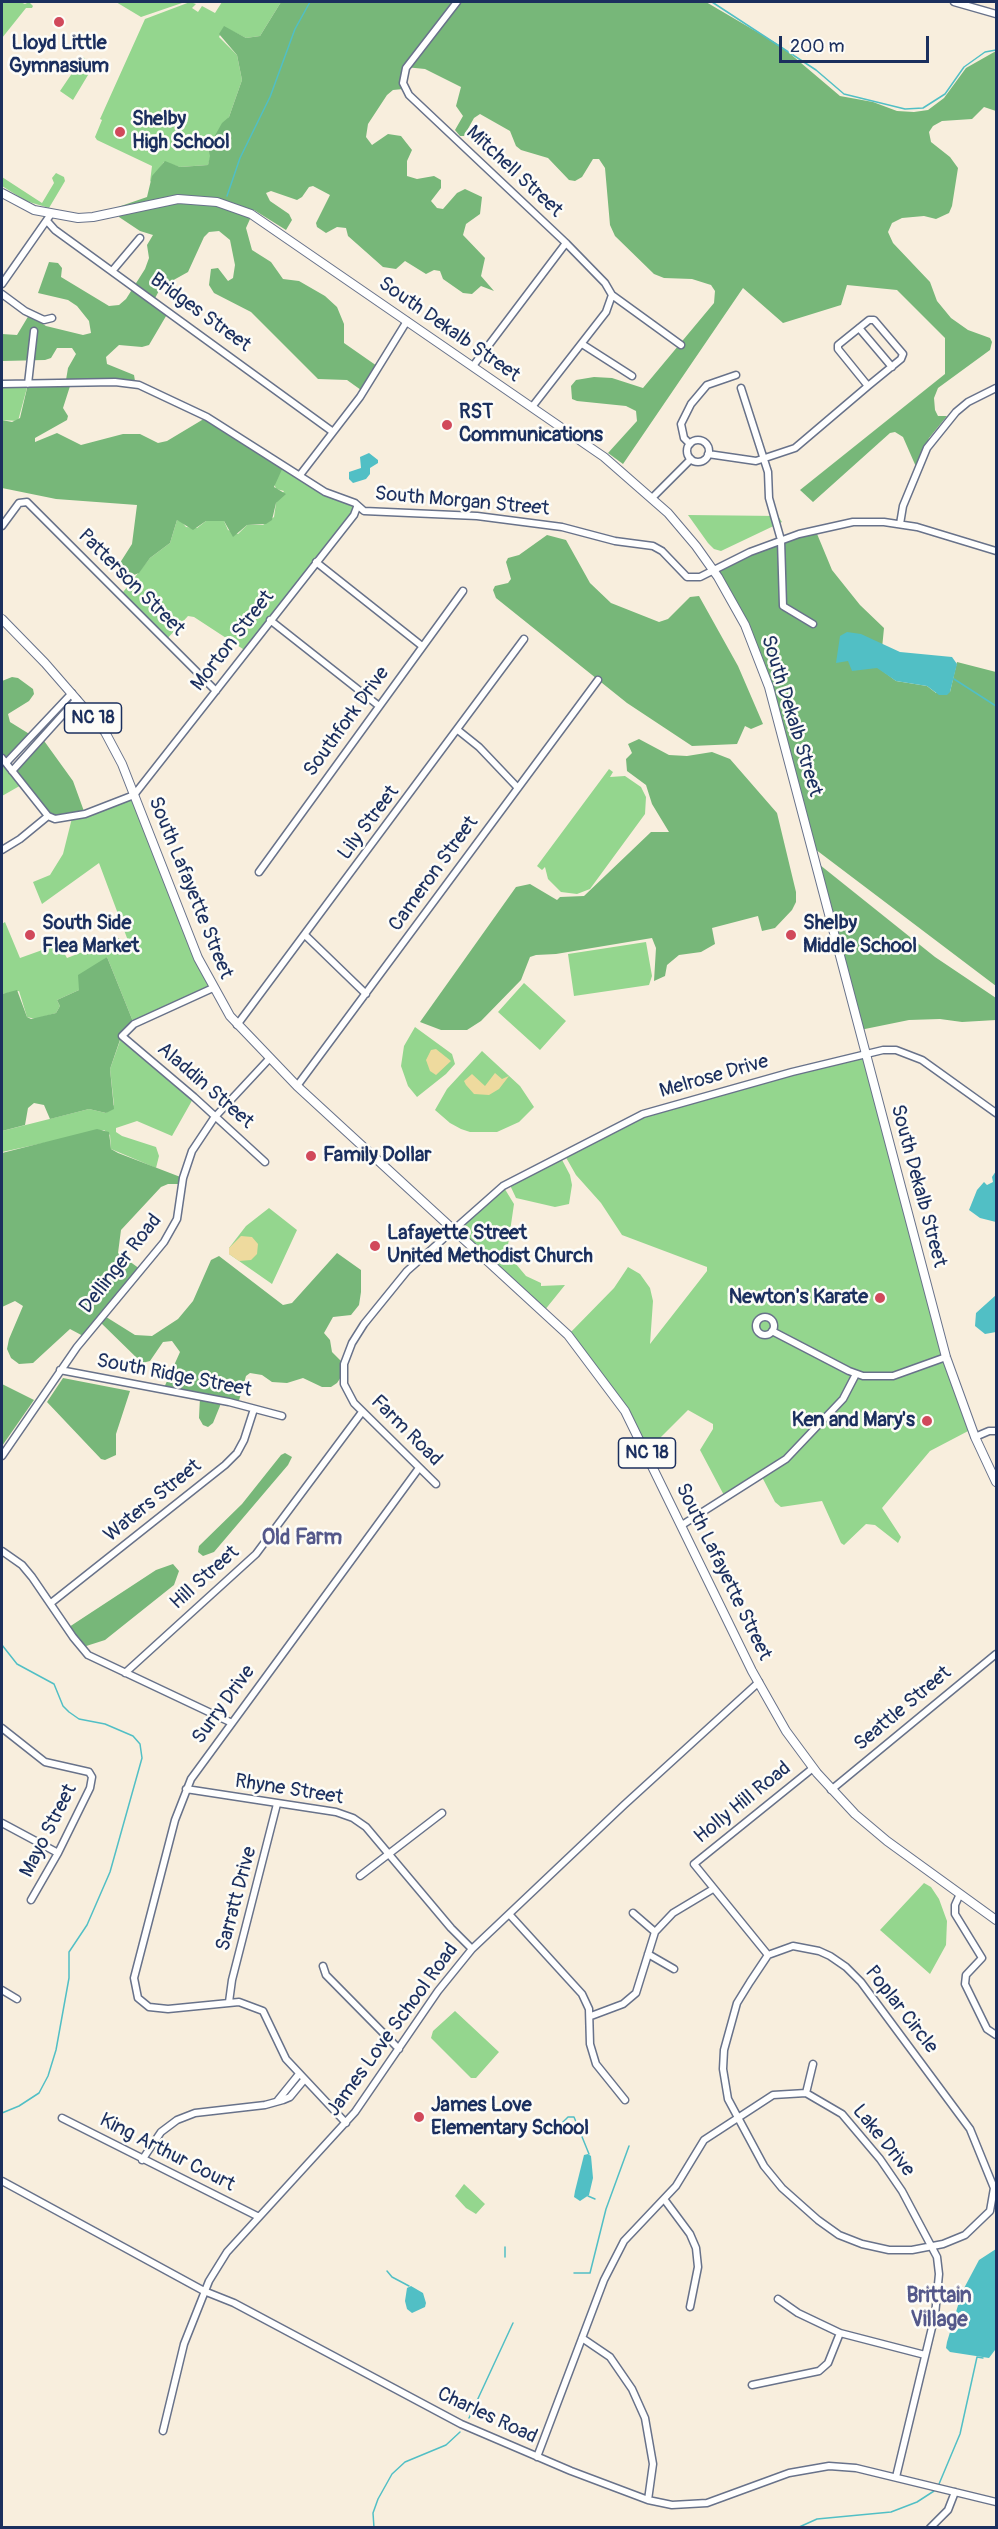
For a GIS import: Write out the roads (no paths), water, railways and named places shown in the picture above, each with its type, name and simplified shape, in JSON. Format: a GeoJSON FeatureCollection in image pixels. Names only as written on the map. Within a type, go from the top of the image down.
{"type":"FeatureCollection","features":[{"type":"Feature","properties":{"kind":"main road","name":"South Dekalb Street"},"geometry":{"type":"LineString","coordinates":[[2,193],[49,217],[93,217],[178,199],[217,202],[251,214],[604,457],[652,498],[682,529],[714,569],[745,625],[769,687],[946,1357],[975,1437],[996,1482]]}},
{"type":"Feature","properties":{"kind":"main road","name":"South Lafayette Street"},"geometry":{"type":"LineString","coordinates":[[2,619],[105,732],[134,795],[213,988],[237,1025],[297,1086],[544,1311],[591,1363],[625,1411],[759,1682],[786,1731],[831,1790],[887,1841],[996,1920]]}},
{"type":"Feature","properties":{"kind":"street","name":"Mitchell Street"},"geometry":{"type":"LineString","coordinates":[[457,2],[410,61],[403,76],[405,89],[566,243],[605,283],[612,295],[681,345]]}},
{"type":"Feature","properties":{"kind":"street"},"geometry":{"type":"LineString","coordinates":[[954,2],[996,14]]}},
{"type":"Feature","properties":{"kind":"street"},"geometry":{"type":"LineString","coordinates":[[2,284],[49,217]]}},
{"type":"Feature","properties":{"kind":"street","name":"Bridges Street"},"geometry":{"type":"LineString","coordinates":[[49,217],[55,230],[333,432]]}},
{"type":"Feature","properties":{"kind":"street"},"geometry":{"type":"LineString","coordinates":[[113,270],[140,238]]}},
{"type":"Feature","properties":{"kind":"street"},"geometry":{"type":"LineString","coordinates":[[473,366],[566,243]]}},
{"type":"Feature","properties":{"kind":"street"},"geometry":{"type":"LineString","coordinates":[[2,294],[25,311],[44,320],[52,318]]}},
{"type":"Feature","properties":{"kind":"street"},"geometry":{"type":"LineString","coordinates":[[532,407],[606,312],[612,295]]}},
{"type":"Feature","properties":{"kind":"street"},"geometry":{"type":"LineString","coordinates":[[708,454],[707,446],[702,441],[696,440],[690,444],[687,451],[691,459],[699,462],[708,454],[765,459],[795,448],[902,359],[903,354],[874,320],[869,320],[838,345],[838,349],[868,386]]}},
{"type":"Feature","properties":{"kind":"street"},"geometry":{"type":"LineString","coordinates":[[300,475],[360,397],[407,321]]}},
{"type":"Feature","properties":{"kind":"street"},"geometry":{"type":"LineString","coordinates":[[859,328],[891,367]]}},
{"type":"Feature","properties":{"kind":"street"},"geometry":{"type":"LineString","coordinates":[[28,384],[34,331]]}},
{"type":"Feature","properties":{"kind":"street"},"geometry":{"type":"LineString","coordinates":[[582,344],[632,376]]}},
{"type":"Feature","properties":{"kind":"street"},"geometry":{"type":"LineString","coordinates":[[690,444],[684,438],[681,424],[691,404],[707,385],[736,375]]}},
{"type":"Feature","properties":{"kind":"street","name":"South Morgan Street"},"geometry":{"type":"LineString","coordinates":[[2,384],[115,381],[146,387],[207,417],[325,492],[368,512],[477,516],[542,523],[615,542],[654,546],[662,551],[687,577],[700,577],[781,540],[853,522],[900,524],[996,551]]}},
{"type":"Feature","properties":{"kind":"street"},"geometry":{"type":"LineString","coordinates":[[741,388],[768,472],[769,498],[781,540],[783,606],[813,624]]}},
{"type":"Feature","properties":{"kind":"street"},"geometry":{"type":"LineString","coordinates":[[900,524],[903,506],[927,448],[956,412],[968,402],[996,388]]}},
{"type":"Feature","properties":{"kind":"street"},"geometry":{"type":"LineString","coordinates":[[652,498],[691,459]]}},
{"type":"Feature","properties":{"kind":"street","name":"Patterson Street"},"geometry":{"type":"LineString","coordinates":[[2,526],[21,502],[27,502],[216,691]]}},
{"type":"Feature","properties":{"kind":"street","name":"Morton Street"},"geometry":{"type":"LineString","coordinates":[[134,795],[354,516],[357,507]]}},
{"type":"Feature","properties":{"kind":"street"},"geometry":{"type":"LineString","coordinates":[[316,562],[422,646]]}},
{"type":"Feature","properties":{"kind":"street","name":"Southfork Drive"},"geometry":{"type":"LineString","coordinates":[[259,872],[463,591]]}},
{"type":"Feature","properties":{"kind":"street"},"geometry":{"type":"LineString","coordinates":[[270,620],[379,706]]}},
{"type":"Feature","properties":{"kind":"street","name":"Lily Street"},"geometry":{"type":"LineString","coordinates":[[237,1025],[459,731],[525,639]]}},
{"type":"Feature","properties":{"kind":"street","name":"Cameron Street"},"geometry":{"type":"LineString","coordinates":[[297,1086],[598,680]]}},
{"type":"Feature","properties":{"kind":"street"},"geometry":{"type":"LineString","coordinates":[[74,696],[4,760],[48,816],[55,819],[72,818],[134,795]]}},
{"type":"Feature","properties":{"kind":"street"},"geometry":{"type":"LineString","coordinates":[[12,771],[74,696]]}},
{"type":"Feature","properties":{"kind":"street"},"geometry":{"type":"LineString","coordinates":[[459,731],[479,747],[518,788]]}},
{"type":"Feature","properties":{"kind":"street"},"geometry":{"type":"LineString","coordinates":[[2,850],[20,839],[48,816]]}},
{"type":"Feature","properties":{"kind":"street"},"geometry":{"type":"LineString","coordinates":[[305,935],[366,994]]}},
{"type":"Feature","properties":{"kind":"street","name":"Aladdin Street"},"geometry":{"type":"LineString","coordinates":[[213,988],[134,1024],[122,1036],[265,1162]]}},
{"type":"Feature","properties":{"kind":"street","name":"Melrose Drive"},"geometry":{"type":"LineString","coordinates":[[455,1231],[485,1199],[503,1186],[643,1114],[866,1053],[890,1049],[916,1057],[996,1113]]}},
{"type":"Feature","properties":{"kind":"street","name":"Dellinger Road"},"geometry":{"type":"LineString","coordinates":[[2,1456],[60,1370],[170,1233],[177,1219],[188,1162],[205,1129],[269,1059]]}},
{"type":"Feature","properties":{"kind":"street","name":"Farm Road"},"geometry":{"type":"LineString","coordinates":[[436,1484],[362,1412],[348,1394],[343,1374],[352,1343],[407,1271],[455,1231]]}},
{"type":"Feature","properties":{"kind":"street"},"geometry":{"type":"LineString","coordinates":[[772,1331],[856,1374],[875,1377],[893,1376],[946,1357]]}},
{"type":"Feature","properties":{"kind":"street","name":"South Ridge Street"},"geometry":{"type":"LineString","coordinates":[[60,1370],[254,1408],[282,1416]]}},
{"type":"Feature","properties":{"kind":"street"},"geometry":{"type":"LineString","coordinates":[[682,1525],[786,1459],[843,1399],[856,1374]]}},
{"type":"Feature","properties":{"kind":"street","name":"Waters Street"},"geometry":{"type":"LineString","coordinates":[[51,1603],[225,1465],[237,1453],[244,1440],[254,1408]]}},
{"type":"Feature","properties":{"kind":"street","name":"Hill Street"},"geometry":{"type":"LineString","coordinates":[[125,1673],[256,1554],[272,1536],[362,1412]]}},
{"type":"Feature","properties":{"kind":"street"},"geometry":{"type":"LineString","coordinates":[[975,1437],[989,1431],[996,1431]]}},
{"type":"Feature","properties":{"kind":"street","name":"Surry Drive"},"geometry":{"type":"LineString","coordinates":[[229,2002],[157,2009],[149,2007],[138,1998],[134,1983],[135,1969],[186,1789],[419,1468]]}},
{"type":"Feature","properties":{"kind":"street"},"geometry":{"type":"LineString","coordinates":[[2,1551],[22,1565],[88,1655],[232,1723]]}},
{"type":"Feature","properties":{"kind":"street","name":"Seattle Street"},"geometry":{"type":"LineString","coordinates":[[831,1790],[996,1654]]}},
{"type":"Feature","properties":{"kind":"street","name":"James Love School Road"},"geometry":{"type":"LineString","coordinates":[[163,2431],[178,2362],[204,2291],[227,2252],[346,2123],[438,1991],[472,1949],[759,1682]]}},
{"type":"Feature","properties":{"kind":"street","name":"Mayo Street"},"geometry":{"type":"LineString","coordinates":[[2,1728],[45,1762],[89,1772],[92,1777],[90,1788],[58,1853],[31,1900]]}},
{"type":"Feature","properties":{"kind":"street","name":"Holly Hill Road"},"geometry":{"type":"LineString","coordinates":[[713,1888],[694,1864],[813,1767]]}},
{"type":"Feature","properties":{"kind":"street","name":"Rhyne Street"},"geometry":{"type":"LineString","coordinates":[[186,1789],[336,1812],[353,1818],[366,1827],[451,1928],[472,1949]]}},
{"type":"Feature","properties":{"kind":"street","name":"Sarratt Drive"},"geometry":{"type":"LineString","coordinates":[[229,2002],[232,1980],[277,1804]]}},
{"type":"Feature","properties":{"kind":"street"},"geometry":{"type":"LineString","coordinates":[[360,1876],[442,1813]]}},
{"type":"Feature","properties":{"kind":"street"},"geometry":{"type":"LineString","coordinates":[[2,1823],[58,1853]]}},
{"type":"Feature","properties":{"kind":"street"},"geometry":{"type":"LineString","coordinates":[[591,2016],[622,2004],[636,1993],[655,1932],[673,1913],[713,1888],[768,1956]]}},
{"type":"Feature","properties":{"kind":"street"},"geometry":{"type":"LineString","coordinates":[[960,1894],[955,1905],[955,1914],[982,1958],[966,1975],[965,1984],[987,2029],[996,2035]]}},
{"type":"Feature","properties":{"kind":"street"},"geometry":{"type":"LineString","coordinates":[[633,1913],[655,1932]]}},
{"type":"Feature","properties":{"kind":"street"},"geometry":{"type":"LineString","coordinates":[[509,1914],[582,1994],[591,2016],[590,2044],[596,2064],[625,2100]]}},
{"type":"Feature","properties":{"kind":"street","name":"Poplar Circle"},"geometry":{"type":"LineString","coordinates":[[793,1946],[819,1951],[846,1967],[861,1982],[970,2129],[994,2188],[990,2211],[965,2235],[932,2246],[889,2250],[838,2235],[782,2188],[764,2166],[737,2116],[728,2099],[723,2069],[724,2050],[737,2003],[768,1956],[793,1946]]}},
{"type":"Feature","properties":{"kind":"street"},"geometry":{"type":"LineString","coordinates":[[648,1954],[674,1969]]}},
{"type":"Feature","properties":{"kind":"street"},"geometry":{"type":"LineString","coordinates":[[323,1966],[326,1975],[399,2049]]}},
{"type":"Feature","properties":{"kind":"street"},"geometry":{"type":"LineString","coordinates":[[2,1990],[17,1999]]}},
{"type":"Feature","properties":{"kind":"street"},"geometry":{"type":"LineString","coordinates":[[229,2002],[249,2004],[263,2011],[279,2048],[304,2080],[346,2123]]}},
{"type":"Feature","properties":{"kind":"street"},"geometry":{"type":"LineString","coordinates":[[537,2457],[604,2280],[624,2241],[685,2173],[704,2140],[737,2116],[773,2095],[806,2093],[813,2064]]}},
{"type":"Feature","properties":{"kind":"street"},"geometry":{"type":"LineString","coordinates":[[278,2100],[299,2074]]}},
{"type":"Feature","properties":{"kind":"street"},"geometry":{"type":"LineString","coordinates":[[142,2160],[161,2132],[185,2116],[265,2105],[290,2097],[304,2080]]}},
{"type":"Feature","properties":{"kind":"street","name":"Lake Drive"},"geometry":{"type":"LineString","coordinates":[[806,2093],[842,2114],[880,2159],[902,2191],[932,2246],[939,2274],[938,2294],[896,2477]]}},
{"type":"Feature","properties":{"kind":"street","name":"King Arthur Court"},"geometry":{"type":"LineString","coordinates":[[62,2118],[259,2217]]}},
{"type":"Feature","properties":{"kind":"street","name":"Charles Road"},"geometry":{"type":"LineString","coordinates":[[2,2181],[204,2291],[234,2303],[461,2424],[537,2457],[648,2500],[682,2505],[707,2503],[789,2473],[829,2466],[856,2468],[996,2502]]}},
{"type":"Feature","properties":{"kind":"street"},"geometry":{"type":"LineString","coordinates":[[664,2199],[690,2234],[696,2248],[698,2267],[690,2307]]}},
{"type":"Feature","properties":{"kind":"street"},"geometry":{"type":"LineString","coordinates":[[778,2300],[798,2313],[840,2333],[925,2355]]}},
{"type":"Feature","properties":{"kind":"street"},"geometry":{"type":"LineString","coordinates":[[753,2385],[819,2372],[828,2363],[840,2333]]}},
{"type":"Feature","properties":{"kind":"street"},"geometry":{"type":"LineString","coordinates":[[582,2338],[610,2357],[632,2390],[645,2418],[652,2464],[648,2500]]}},
{"type":"Feature","properties":{"kind":"street"},"geometry":{"type":"LineString","coordinates":[[930,2528],[948,2510],[955,2492]]}},
{"type":"Feature","properties":{"kind":"water"},"geometry":{"type":"Polygon","coordinates":[[[369,453],[378,460],[378,463],[370,468],[370,474],[366,479],[353,483],[349,479],[349,472],[361,468],[360,457],[369,453]]]}},
{"type":"Feature","properties":{"kind":"water"},"geometry":{"type":"Polygon","coordinates":[[[847,632],[861,634],[900,652],[952,657],[957,664],[950,692],[947,695],[939,695],[927,686],[896,681],[877,668],[852,671],[848,661],[836,663],[840,636],[847,632]]]}},
{"type":"Feature","properties":{"kind":"water"},"geometry":{"type":"Polygon","coordinates":[[[996,1171],[996,1222],[980,1218],[969,1210],[977,1190],[984,1182],[987,1185],[993,1182],[992,1177],[996,1171]]]}},
{"type":"Feature","properties":{"kind":"water"},"geometry":{"type":"Polygon","coordinates":[[[996,1295],[996,1332],[985,1334],[975,1326],[976,1313],[996,1295]]]}},
{"type":"Feature","properties":{"kind":"water"},"geometry":{"type":"Polygon","coordinates":[[[584,2155],[591,2156],[593,2178],[589,2195],[580,2201],[574,2197],[575,2191],[584,2155]]]}},
{"type":"Feature","properties":{"kind":"water"},"geometry":{"type":"Polygon","coordinates":[[[996,2249],[995,2350],[989,2358],[950,2352],[946,2348],[947,2342],[962,2292],[979,2260],[996,2249]]]}},
{"type":"Feature","properties":{"kind":"water"},"geometry":{"type":"Polygon","coordinates":[[[411,2286],[423,2293],[426,2303],[425,2307],[412,2313],[407,2309],[405,2301],[407,2288],[411,2286]]]}},
{"type":"Feature","properties":{"kind":"waterway"},"geometry":{"type":"LineString","coordinates":[[227,196],[240,158],[270,97],[295,29],[310,2]]}},
{"type":"Feature","properties":{"kind":"waterway"},"geometry":{"type":"LineString","coordinates":[[712,2],[816,70],[844,94],[905,109],[923,108],[945,94],[964,67],[985,52],[996,50]]}},
{"type":"Feature","properties":{"kind":"waterway"},"geometry":{"type":"LineString","coordinates":[[954,679],[996,706]]}},
{"type":"Feature","properties":{"kind":"waterway"},"geometry":{"type":"LineString","coordinates":[[2,1645],[17,1664],[54,1684],[63,1706],[79,1719],[105,1724],[133,1736],[140,1744],[142,1758],[110,1872],[87,1925],[69,1952],[69,1978],[56,2050],[48,2076],[39,2093],[19,2106],[2,2113]]}},
{"type":"Feature","properties":{"kind":"waterway"},"geometry":{"type":"LineString","coordinates":[[556,2125],[560,2125],[568,2117],[574,2117],[589,2154]]}},
{"type":"Feature","properties":{"kind":"waterway"},"geometry":{"type":"LineString","coordinates":[[574,2273],[590,2273],[606,2209],[629,2146]]}},
{"type":"Feature","properties":{"kind":"waterway"},"geometry":{"type":"LineString","coordinates":[[588,2196],[595,2199]]}},
{"type":"Feature","properties":{"kind":"waterway"},"geometry":{"type":"LineString","coordinates":[[505,2247],[505,2257]]}},
{"type":"Feature","properties":{"kind":"waterway"},"geometry":{"type":"LineString","coordinates":[[387,2271],[392,2277],[409,2286]]}},
{"type":"Feature","properties":{"kind":"waterway"},"geometry":{"type":"LineString","coordinates":[[469,2418],[513,2323]]}},
{"type":"Feature","properties":{"kind":"waterway"},"geometry":{"type":"LineString","coordinates":[[939,2484],[960,2434],[977,2357],[983,2358]]}},
{"type":"Feature","properties":{"kind":"waterway"},"geometry":{"type":"LineString","coordinates":[[374,2528],[373,2513],[392,2474],[405,2462],[446,2445],[460,2432]]}},
{"type":"Feature","properties":{"kind":"waterway"},"geometry":{"type":"LineString","coordinates":[[797,2528],[817,2519],[891,2512],[917,2502],[934,2491]]}},
{"type":"Feature","properties":{"kind":"place","name":"Lloyd Little Gymnasium"},"geometry":{"type":"Point","coordinates":[59,22]}},
{"type":"Feature","properties":{"kind":"place","name":"Shelby High School"},"geometry":{"type":"Point","coordinates":[120,132]}},
{"type":"Feature","properties":{"kind":"place","name":"RST Communications"},"geometry":{"type":"Point","coordinates":[447,425]}},
{"type":"Feature","properties":{"kind":"place","name":"South Side Flea Market"},"geometry":{"type":"Point","coordinates":[30,935]}},
{"type":"Feature","properties":{"kind":"place","name":"Shelby Middle School"},"geometry":{"type":"Point","coordinates":[791,935]}},
{"type":"Feature","properties":{"kind":"place","name":"Family Dollar"},"geometry":{"type":"Point","coordinates":[311,1156]}},
{"type":"Feature","properties":{"kind":"place","name":"Lafayette Street United Methodist Church"},"geometry":{"type":"Point","coordinates":[375,1246]}},
{"type":"Feature","properties":{"kind":"place","name":"Newton's Karate"},"geometry":{"type":"Point","coordinates":[880,1298]}},
{"type":"Feature","properties":{"kind":"place","name":"Ken and Mary's"},"geometry":{"type":"Point","coordinates":[927,1421]}},
{"type":"Feature","properties":{"kind":"place","name":"James Love Elementary School"},"geometry":{"type":"Point","coordinates":[419,2117]}},
{"type":"Feature","properties":{"kind":"district","name":"Old Farm"},"geometry":{"type":"Point","coordinates":[302,1539]}},
{"type":"Feature","properties":{"kind":"district","name":"Brittain Village"},"geometry":{"type":"Point","coordinates":[939,2309]}}]}
